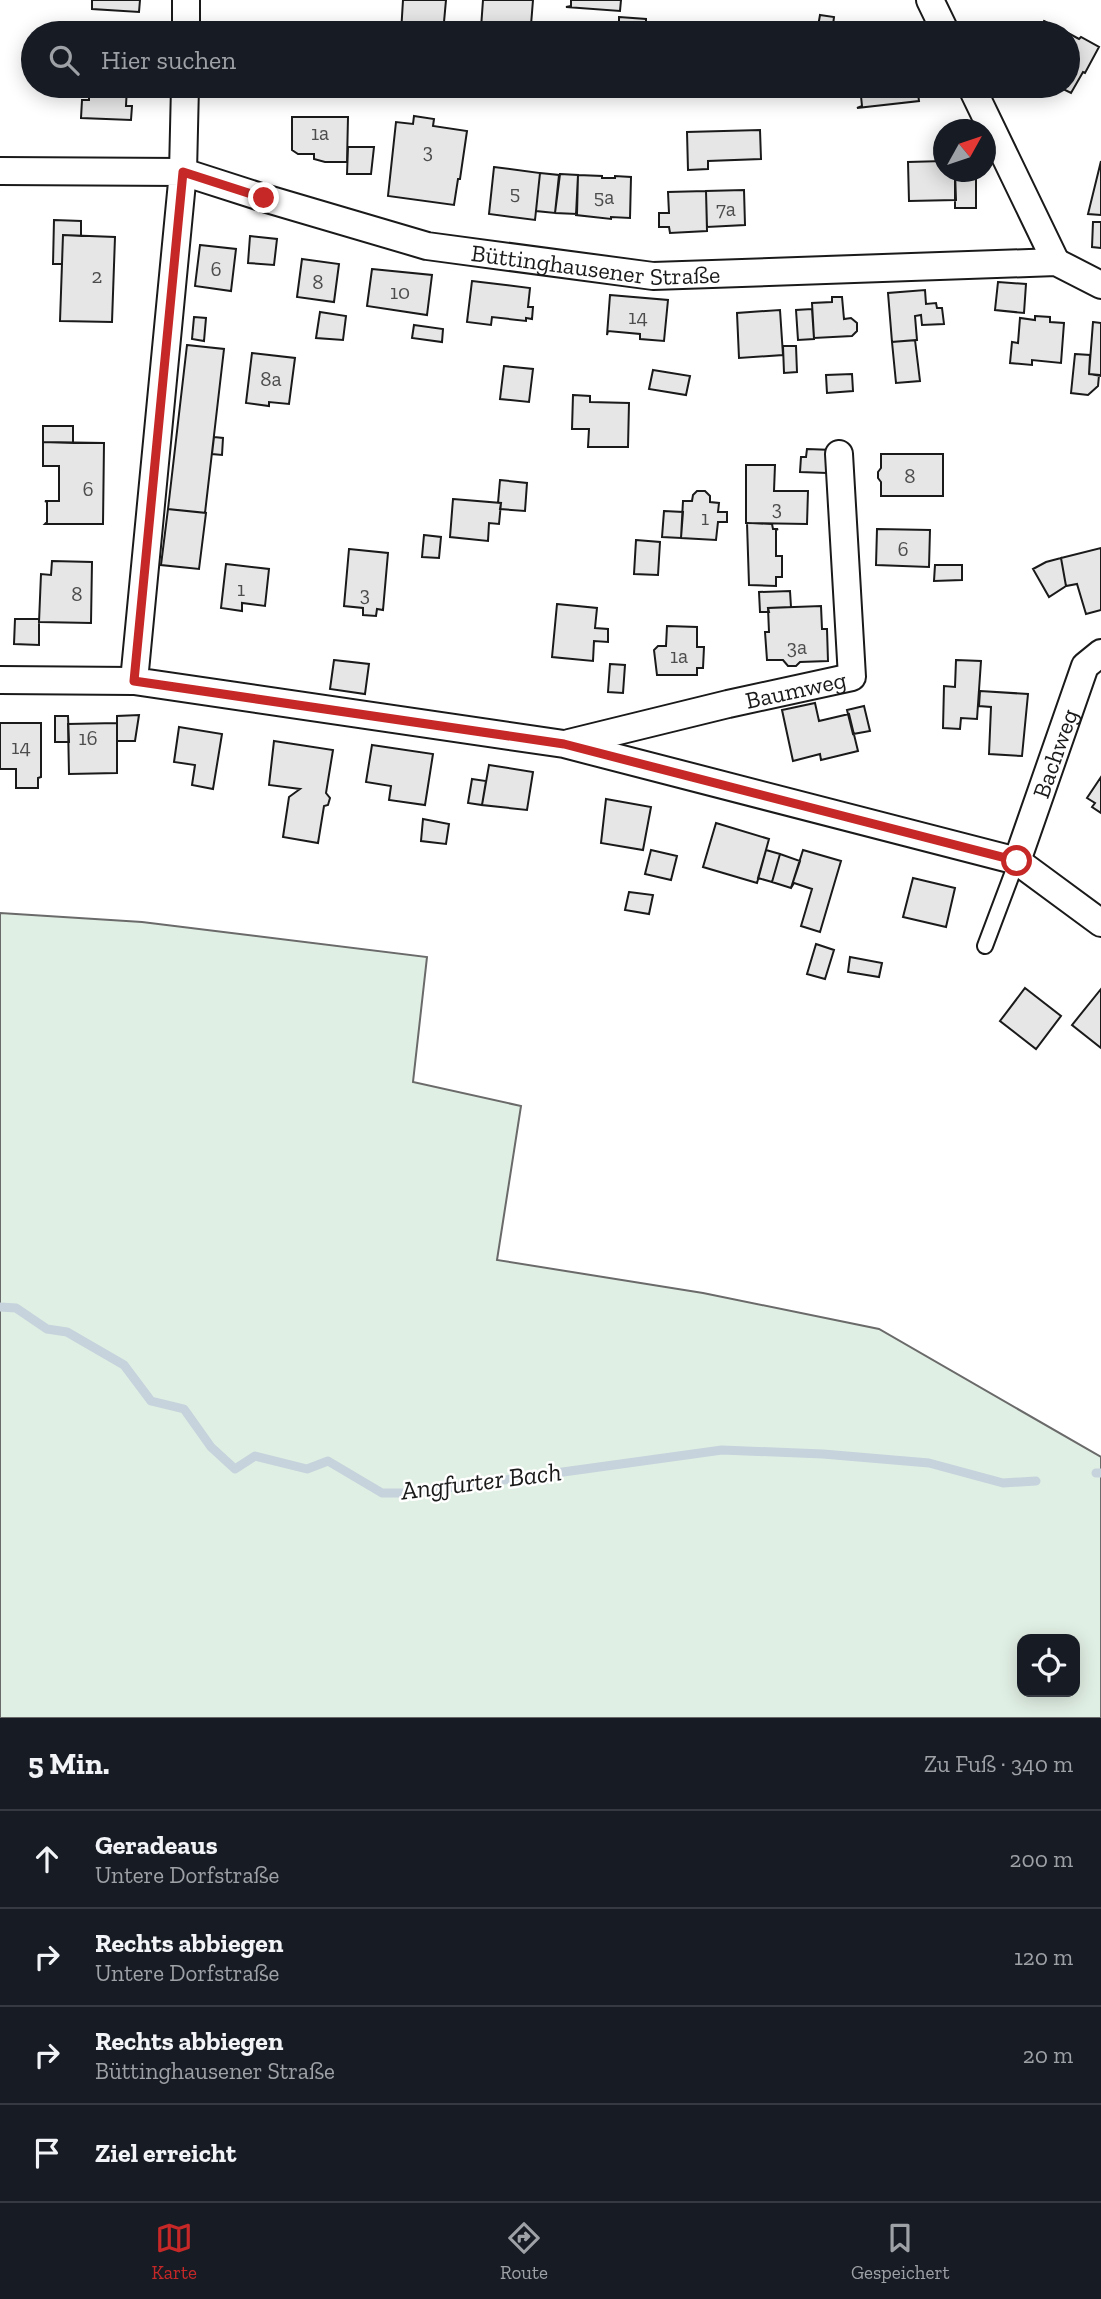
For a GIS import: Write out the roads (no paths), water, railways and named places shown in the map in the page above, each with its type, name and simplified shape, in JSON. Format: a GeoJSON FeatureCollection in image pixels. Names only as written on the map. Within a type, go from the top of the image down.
{"type":"FeatureCollection","features":[{"type":"Feature","properties":{"kind":"street"},"geometry":{"type":"LineString","coordinates":[[186,0],[186,21]]}},
{"type":"Feature","properties":{"kind":"street"},"geometry":{"type":"LineString","coordinates":[[930,0],[940,21]]}},
{"type":"Feature","properties":{"kind":"street"},"geometry":{"type":"LineString","coordinates":[[134,681],[183,172],[185,98]]}},
{"type":"Feature","properties":{"kind":"street"},"geometry":{"type":"LineString","coordinates":[[977,98],[1056,262]]}},
{"type":"Feature","properties":{"kind":"street","name":"Büttinghausener Straße"},"geometry":{"type":"LineString","coordinates":[[0,170],[183,172],[427,246],[653,276],[1056,262],[1101,285]]}},
{"type":"Feature","properties":{"kind":"street","name":"Baumweg"},"geometry":{"type":"LineString","coordinates":[[564,744],[852,677],[839,454]]}},
{"type":"Feature","properties":{"kind":"street","name":"Bachweg"},"geometry":{"type":"LineString","coordinates":[[1017,861],[1085,666],[1101,653]]}},
{"type":"Feature","properties":{"kind":"street"},"geometry":{"type":"LineString","coordinates":[[0,680],[134,681],[564,744],[1017,861],[1101,923]]}},
{"type":"Feature","properties":{"kind":"lane"},"geometry":{"type":"LineString","coordinates":[[985,946],[1017,861]]}},
{"type":"Feature","properties":{"kind":"waterway","name":"Angfurter Bach"},"geometry":{"type":"LineString","coordinates":[[0,1307],[16,1308],[47,1329],[67,1332],[124,1365],[151,1401],[184,1409],[211,1447],[235,1469],[255,1456],[307,1469],[328,1461],[382,1493],[411,1493],[722,1450],[823,1454],[929,1463],[1003,1483],[1036,1481]]}},
{"type":"Feature","properties":{"kind":"waterway","name":"Angfurter Bach"},"geometry":{"type":"LineString","coordinates":[[1096,1473],[1101,1473]]}}]}
